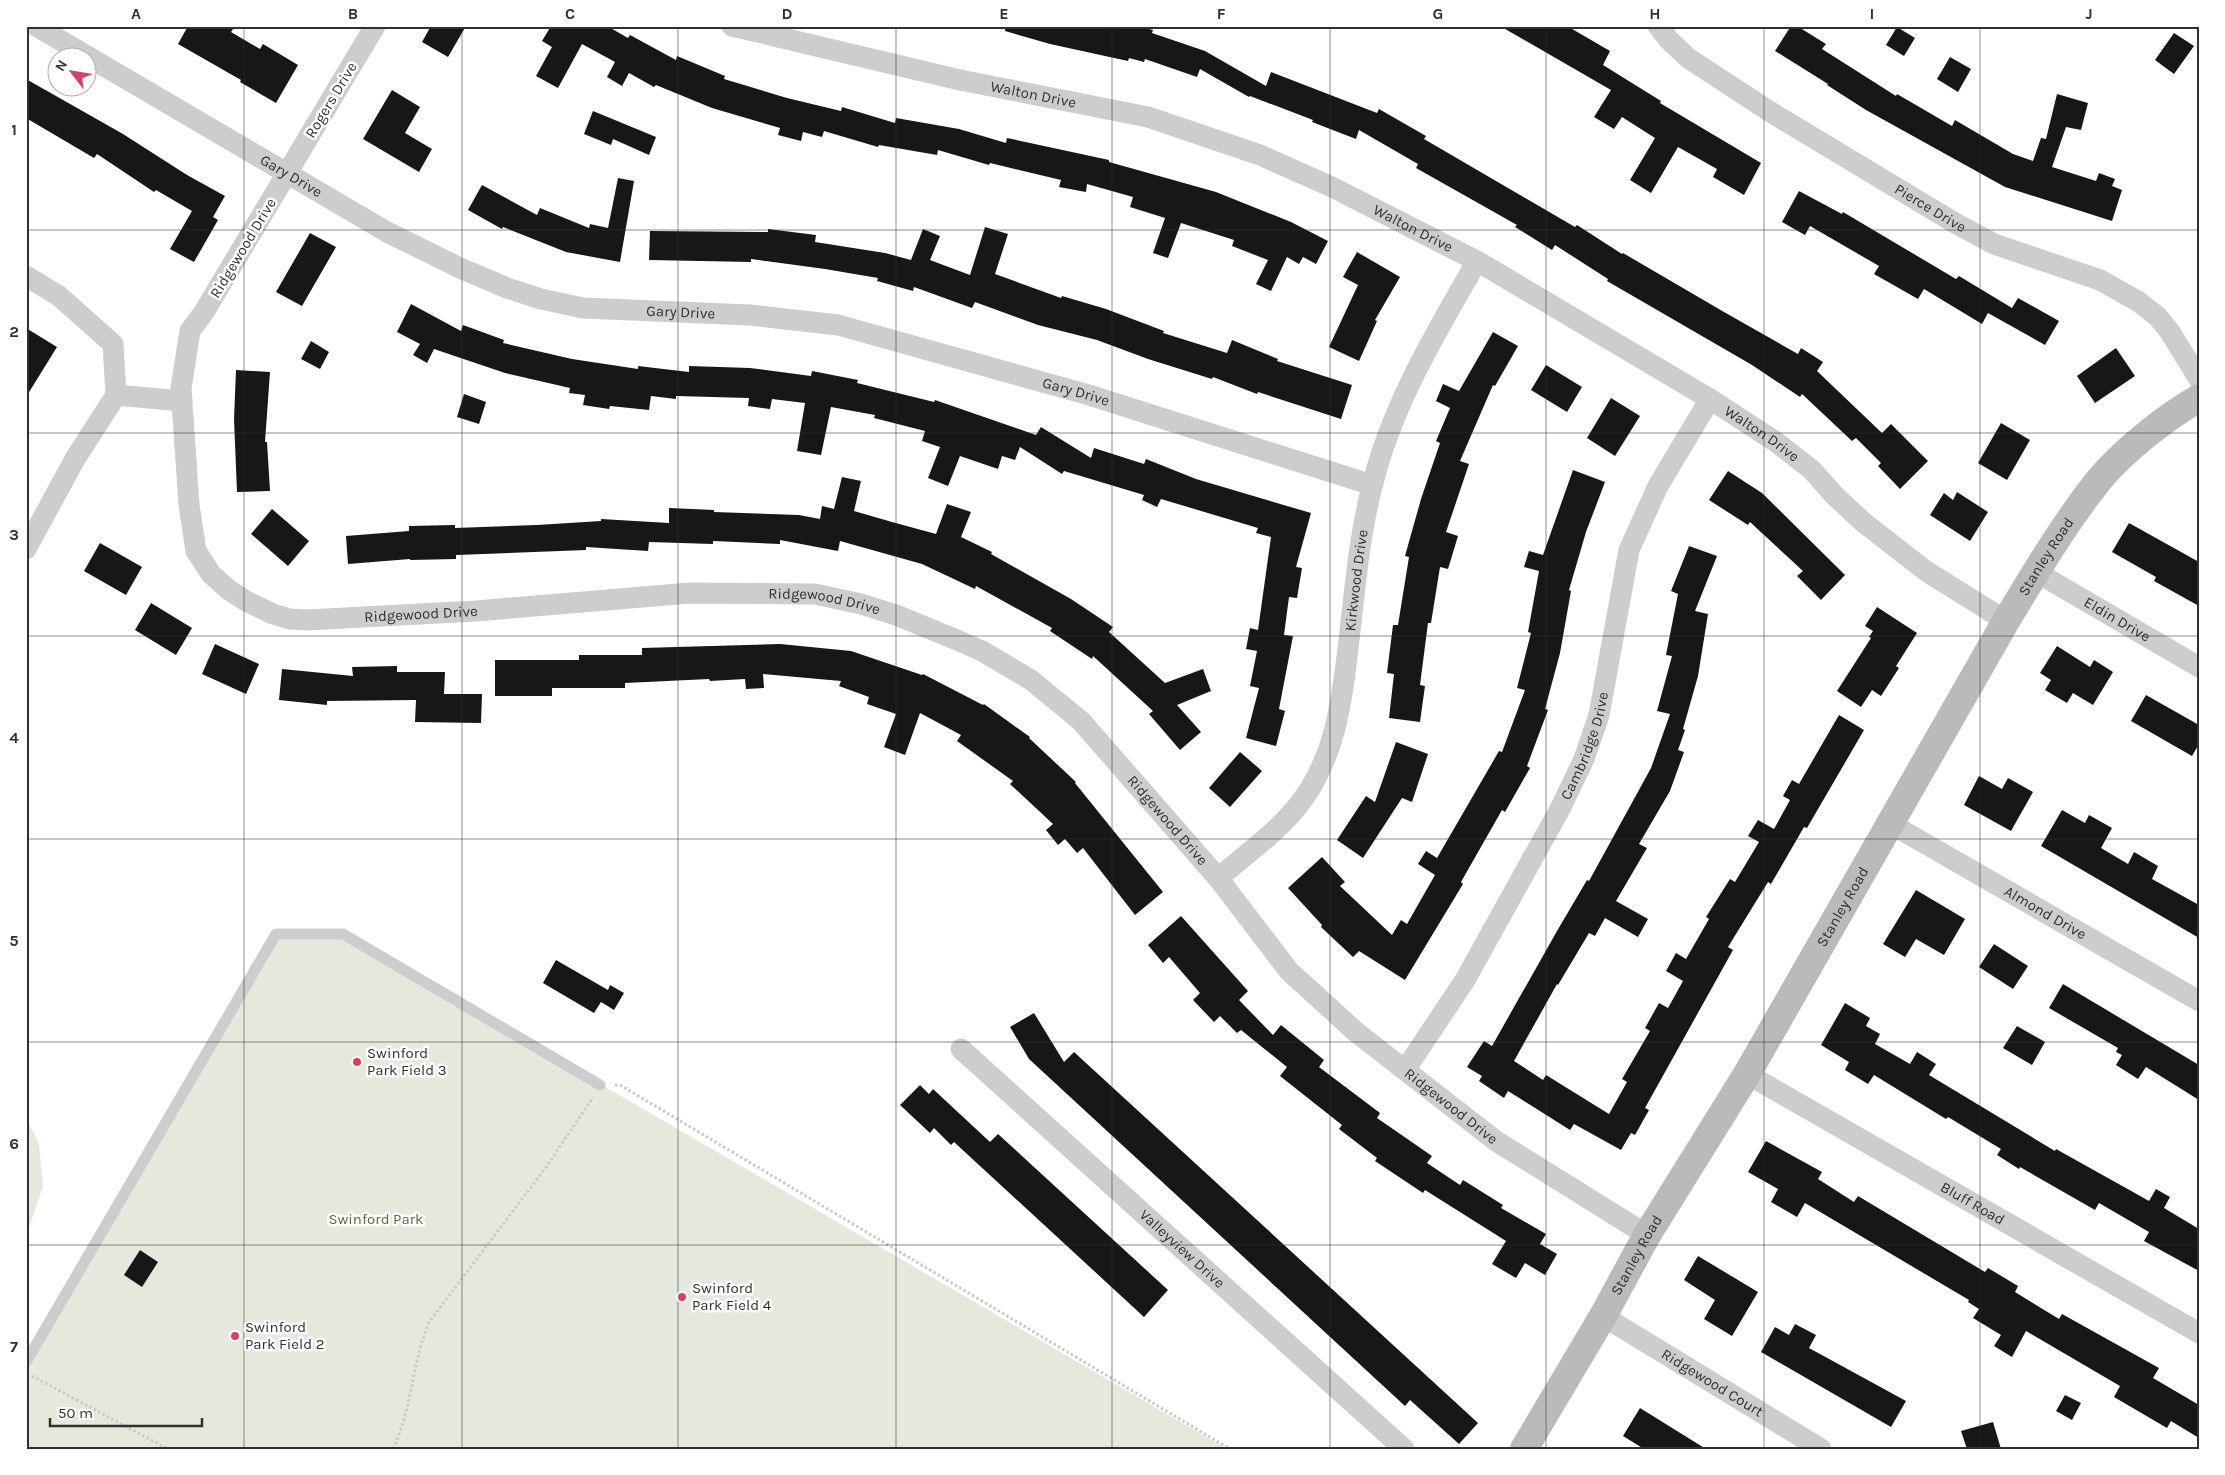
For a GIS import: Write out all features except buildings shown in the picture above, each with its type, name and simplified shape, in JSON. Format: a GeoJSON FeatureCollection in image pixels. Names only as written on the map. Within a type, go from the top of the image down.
{"type":"FeatureCollection","features":[{"type":"Feature","properties":{"kind":"street","name":"Gary Drive"},"geometry":{"type":"LineString","coordinates":[[36,26],[387,232],[460,268],[541,299],[583,308],[750,315],[838,325],[1089,395],[1372,484]]}},
{"type":"Feature","properties":{"kind":"street","name":"Rogers Drive"},"geometry":{"type":"LineString","coordinates":[[287,175],[376,26]]}},
{"type":"Feature","properties":{"kind":"street","name":"Walton Drive"},"geometry":{"type":"LineString","coordinates":[[732,26],[755,29],[960,80],[1148,117],[1269,159],[1332,187],[1477,261],[1710,399],[1776,442],[1812,470],[1834,495],[1863,522],[1926,571],[2006,621]]}},
{"type":"Feature","properties":{"kind":"street","name":"Pierce Drive"},"geometry":{"type":"LineString","coordinates":[[1658,26],[1669,40],[1688,58],[1769,111],[1954,223],[2001,247],[2100,280],[2139,302],[2158,317],[2170,332],[2199,379]]}},
{"type":"Feature","properties":{"kind":"street","name":"Ridgewood Drive"},"geometry":{"type":"LineString","coordinates":[[287,175],[204,312],[190,330],[183,368],[182,401],[188,505],[196,551],[211,574],[230,590],[273,614],[290,619],[476,611],[690,593],[815,594],[861,604],[896,615],[982,651],[1031,680],[1081,721],[1218,878],[1289,971],[1356,1032],[1496,1141],[1648,1235]]}},
{"type":"Feature","properties":{"kind":"street","name":"Kirkwood Drive"},"geometry":{"type":"LineString","coordinates":[[1218,878],[1297,807],[1324,763],[1333,740],[1341,706],[1360,550],[1372,484],[1401,404],[1424,352],[1477,261]]}},
{"type":"Feature","properties":{"kind":"street"},"geometry":{"type":"LineString","coordinates":[[26,276],[59,296],[113,344],[116,395],[75,459],[26,549]]}},
{"type":"Feature","properties":{"kind":"street"},"geometry":{"type":"LineString","coordinates":[[116,395],[182,401]]}},
{"type":"Feature","properties":{"kind":"street","name":"Stanley Road"},"geometry":{"type":"LineString","coordinates":[[1524,1449],[1603,1316],[1648,1235],[1747,1074],[2006,621],[2036,572],[2100,479],[2122,455],[2182,408],[2199,398]]}},
{"type":"Feature","properties":{"kind":"street","name":"Cambridge Drive"},"geometry":{"type":"LineString","coordinates":[[1405,1070],[1443,1015],[1475,963],[1560,809],[1584,758],[1599,715],[1629,550],[1658,486],[1710,399]]}},
{"type":"Feature","properties":{"kind":"street","name":"Eldin Drive"},"geometry":{"type":"LineString","coordinates":[[2036,572],[2199,666]]}},
{"type":"Feature","properties":{"kind":"street","name":"Almond Drive"},"geometry":{"type":"LineString","coordinates":[[1891,824],[2199,1001]]}},
{"type":"Feature","properties":{"kind":"street","name":"Valleyview Drive"},"geometry":{"type":"LineString","coordinates":[[961,1049],[1392,1445]]}},
{"type":"Feature","properties":{"kind":"street","name":"Bluff Road"},"geometry":{"type":"LineString","coordinates":[[1747,1074],[2199,1333]]}},
{"type":"Feature","properties":{"kind":"street","name":"Ridgewood Court"},"geometry":{"type":"LineString","coordinates":[[1603,1316],[1821,1449]]}},
{"type":"Feature","properties":{"kind":"lane"},"geometry":{"type":"LineString","coordinates":[[26,1362],[276,934],[343,934],[600,1085]]}},
{"type":"Feature","properties":{"kind":"path"},"geometry":{"type":"LineString","coordinates":[[393,1449],[404,1421],[418,1352],[429,1322],[547,1166],[584,1114],[600,1085],[620,1085],[1230,1449]]}},
{"type":"Feature","properties":{"kind":"path"},"geometry":{"type":"LineString","coordinates":[[26,1373],[168,1449]]}},
{"type":"Feature","properties":{"kind":"green space","name":"Swinford Park"},"geometry":{"type":"Polygon","coordinates":[[[276,934],[343,934],[1227,1449],[26,1449],[26,1362],[276,934]]]}},
{"type":"Feature","properties":{"kind":"green space"},"geometry":{"type":"Polygon","coordinates":[[[26,1118],[39,1144],[43,1186],[26,1237],[26,1118]]]}},
{"type":"Feature","properties":{"kind":"place","name":"Swinford Park Field 3"},"geometry":{"type":"Point","coordinates":[357,1062]}},
{"type":"Feature","properties":{"kind":"place","name":"Swinford Park Field 4"},"geometry":{"type":"Point","coordinates":[682,1297]}},
{"type":"Feature","properties":{"kind":"place","name":"Swinford Park Field 2"},"geometry":{"type":"Point","coordinates":[235,1336]}}]}
